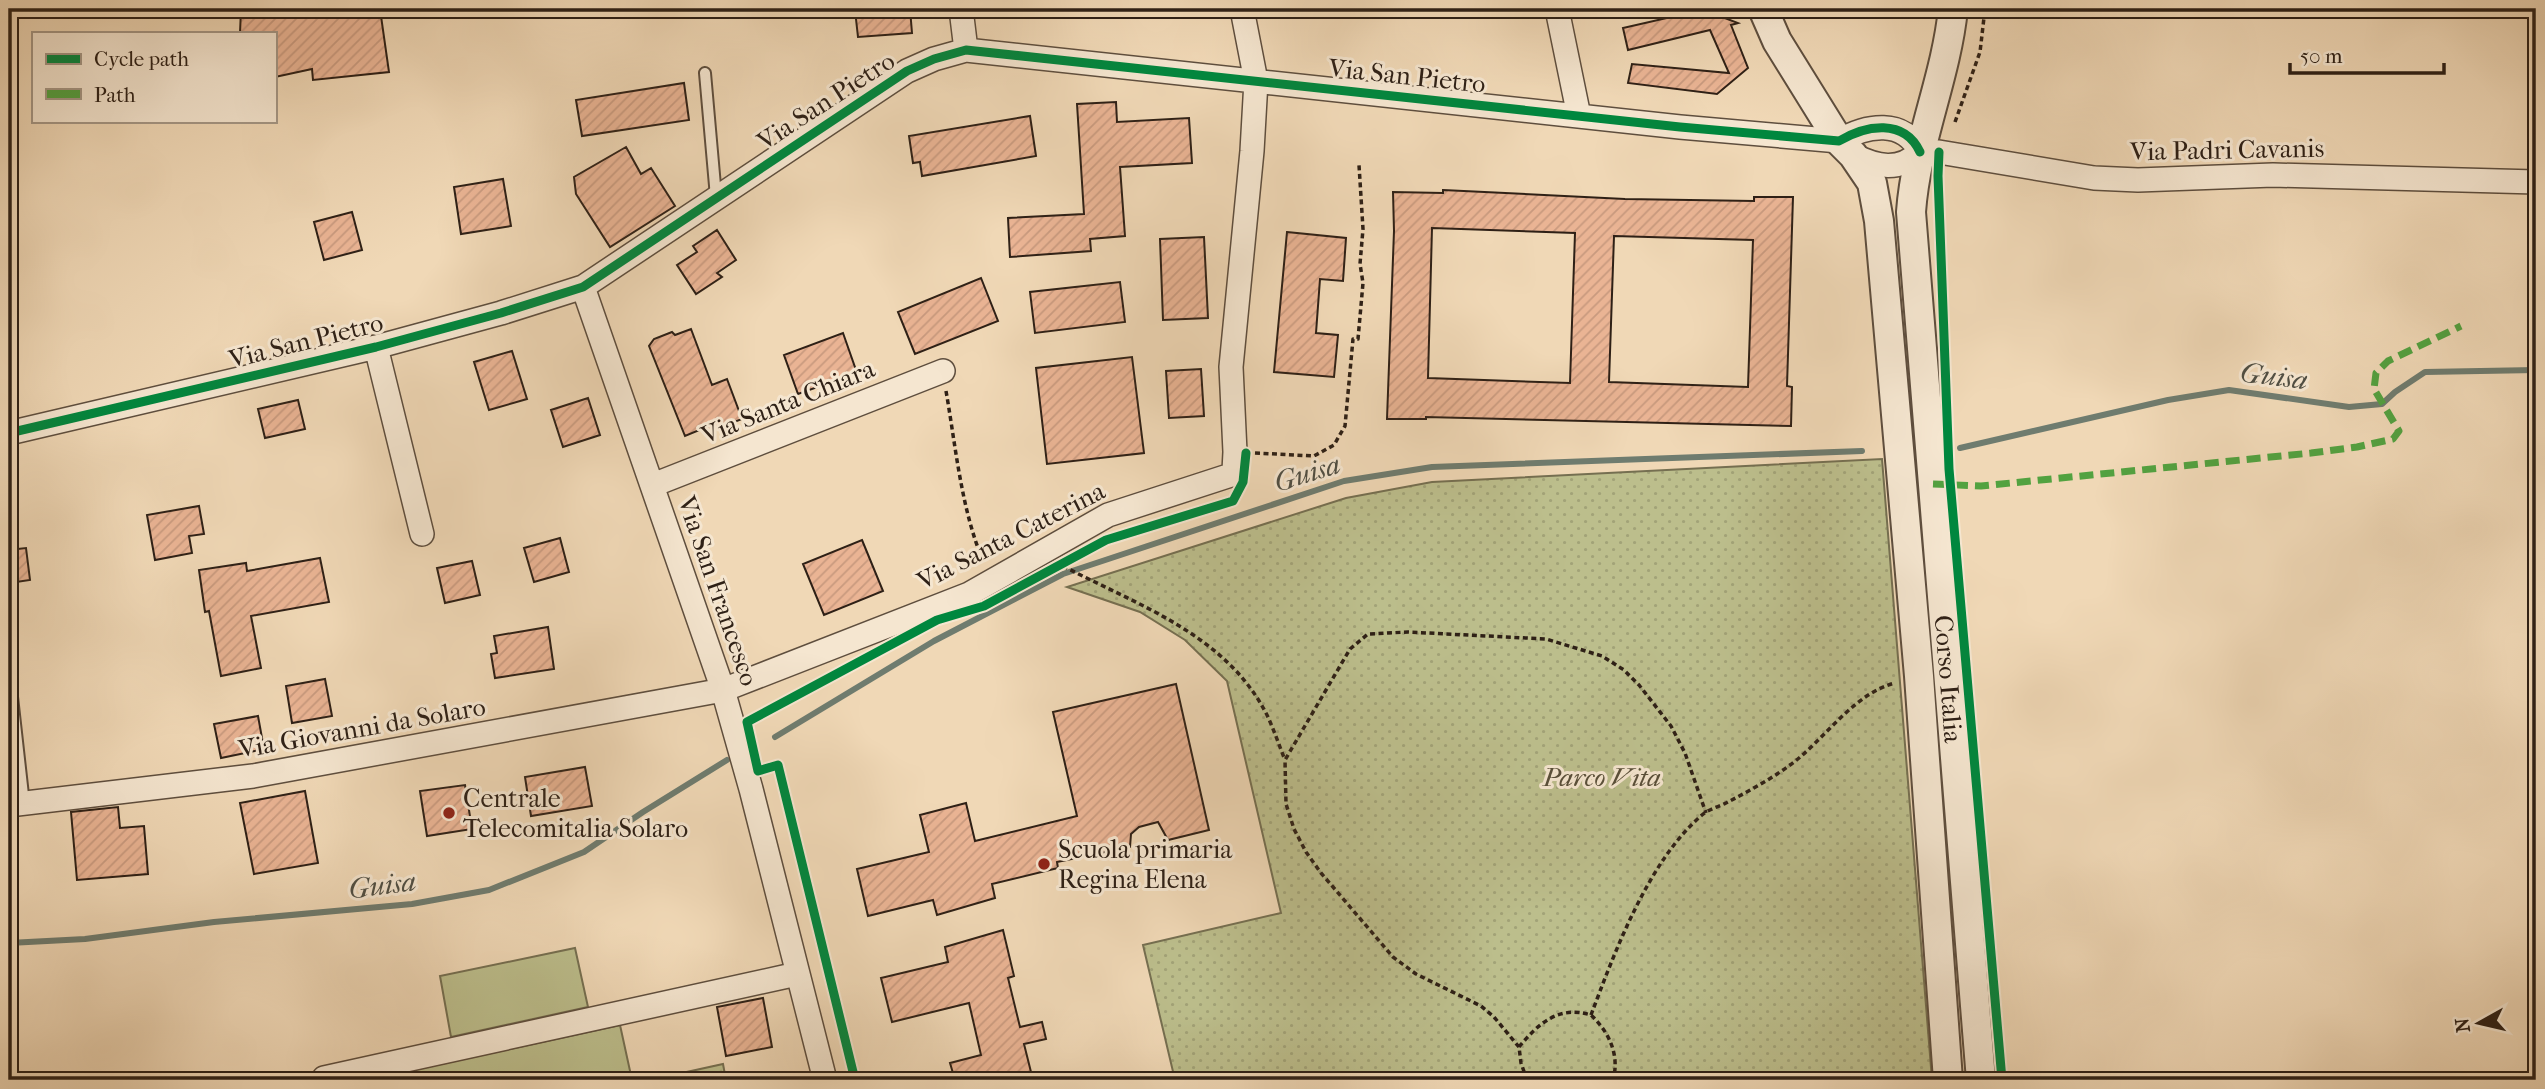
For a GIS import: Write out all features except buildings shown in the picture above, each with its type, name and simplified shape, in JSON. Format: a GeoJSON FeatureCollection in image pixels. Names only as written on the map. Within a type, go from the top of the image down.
{"type":"FeatureCollection","features":[{"type":"Feature","properties":{"kind":"street"},"geometry":{"type":"LineString","coordinates":[[961,9],[966,50]]}},
{"type":"Feature","properties":{"kind":"street","name":"Via Santa Caterina"},"geometry":{"type":"LineString","coordinates":[[723,690],[992,583],[1108,515],[1226,478],[1234,471],[1231,367],[1252,151],[1256,81],[1242,9]]}},
{"type":"Feature","properties":{"kind":"street"},"geometry":{"type":"LineString","coordinates":[[1557,9],[1579,116]]}},
{"type":"Feature","properties":{"kind":"street"},"geometry":{"type":"LineString","coordinates":[[1763,9],[1777,41],[1846,148],[1878,166],[1901,165],[1930,152],[1898,130],[1883,128],[1854,132],[1846,148]]}},
{"type":"Feature","properties":{"kind":"street","name":"Corso Italia"},"geometry":{"type":"LineString","coordinates":[[1953,9],[1930,152],[1913,182],[1911,212],[1981,1080]]}},
{"type":"Feature","properties":{"kind":"street","name":"Via San Pietro"},"geometry":{"type":"LineString","coordinates":[[9,433],[376,347],[501,313],[583,286],[907,71],[934,59],[966,50],[1579,116],[1846,148]]}},
{"type":"Feature","properties":{"kind":"street","name":"Corso Italia"},"geometry":{"type":"LineString","coordinates":[[1846,148],[1872,183],[1879,221],[1919,676],[1948,1080]]}},
{"type":"Feature","properties":{"kind":"street","name":"Via Padri Cavanis"},"geometry":{"type":"LineString","coordinates":[[1930,152],[2094,178],[2138,180],[2273,175],[2536,182]]}},
{"type":"Feature","properties":{"kind":"street","name":"Via San Francesco"},"geometry":{"type":"LineString","coordinates":[[583,286],[723,690],[825,1080]]}},
{"type":"Feature","properties":{"kind":"street"},"geometry":{"type":"LineString","coordinates":[[376,347],[422,534]]}},
{"type":"Feature","properties":{"kind":"street","name":"Via Santa Chiara"},"geometry":{"type":"LineString","coordinates":[[653,485],[943,371]]}},
{"type":"Feature","properties":{"kind":"street","name":"Via Giovanni da Solaro"},"geometry":{"type":"LineString","coordinates":[[17,805],[253,776],[723,690]]}},
{"type":"Feature","properties":{"kind":"street"},"geometry":{"type":"LineString","coordinates":[[324,1078],[797,974]]}},
{"type":"Feature","properties":{"kind":"lane"},"geometry":{"type":"LineString","coordinates":[[705,73],[716,197]]}},
{"type":"Feature","properties":{"kind":"lane"},"geometry":{"type":"LineString","coordinates":[[9,670],[17,805]]}},
{"type":"Feature","properties":{"kind":"path"},"geometry":{"type":"LineString","coordinates":[[1930,152],[1960,112],[1980,52],[1985,9]]}},
{"type":"Feature","properties":{"kind":"path"},"geometry":{"type":"LineString","coordinates":[[1235,452],[1314,456],[1327,450],[1342,435],[1353,339],[1359,340],[1363,283],[1360,264],[1363,229],[1359,165]]}},
{"type":"Feature","properties":{"kind":"path"},"geometry":{"type":"LineString","coordinates":[[943,371],[968,516],[974,539],[992,583]]}},
{"type":"Feature","properties":{"kind":"path"},"geometry":{"type":"LineString","coordinates":[[1049,571],[1070,559]]}},
{"type":"Feature","properties":{"kind":"path"},"geometry":{"type":"LineString","coordinates":[[1060,565],[1151,608],[1184,627],[1212,649],[1252,691],[1266,715],[1285,760],[1286,804],[1294,829],[1306,852],[1340,898],[1393,957],[1416,974],[1481,1006],[1519,1047],[1527,1080]]}},
{"type":"Feature","properties":{"kind":"path"},"geometry":{"type":"LineString","coordinates":[[1285,760],[1350,649],[1367,634],[1408,632],[1546,639],[1602,656],[1624,670],[1639,685],[1671,726],[1685,753],[1706,813]]}},
{"type":"Feature","properties":{"kind":"path"},"geometry":{"type":"LineString","coordinates":[[1591,1015],[1619,943],[1639,901],[1676,844],[1706,813],[1799,758],[1868,695],[1889,684],[1919,676]]}},
{"type":"Feature","properties":{"kind":"path"},"geometry":{"type":"LineString","coordinates":[[1519,1047],[1547,1018],[1575,1013],[1591,1015],[1605,1031],[1615,1052],[1617,1065],[1613,1080]]}},
{"type":"Feature","properties":{"kind":"green space","name":"Parco Vita"},"geometry":{"type":"Polygon","coordinates":[[[1882,459],[1932,1080],[1175,1080],[1143,945],[1281,913],[1227,681],[1185,640],[1140,612],[1067,587],[1346,498],[1432,482],[1882,459]]]}},
{"type":"Feature","properties":{"kind":"green space"},"geometry":{"type":"Polygon","coordinates":[[[575,948],[588,1007],[451,1037],[440,976],[575,948]]]}},
{"type":"Feature","properties":{"kind":"green space"},"geometry":{"type":"Polygon","coordinates":[[[620,1025],[632,1080],[406,1080],[404,1072],[620,1025]]]}},
{"type":"Feature","properties":{"kind":"green space"},"geometry":{"type":"Polygon","coordinates":[[[723,1064],[726,1080],[650,1080],[723,1064]]]}},
{"type":"Feature","properties":{"kind":"waterway","name":"Guisa"},"geometry":{"type":"LineString","coordinates":[[1960,448],[2168,400],[2229,390],[2349,407],[2382,404],[2425,372],[2536,370]]}},
{"type":"Feature","properties":{"kind":"waterway","name":"Guisa"},"geometry":{"type":"LineString","coordinates":[[775,737],[934,641],[1063,574],[1344,481],[1432,467],[1862,451]]}},
{"type":"Feature","properties":{"kind":"waterway","name":"Guisa"},"geometry":{"type":"LineString","coordinates":[[9,943],[85,939],[214,922],[412,904],[489,890],[584,852],[727,760]]}},
{"type":"Feature","properties":{"kind":"marked path"},"geometry":{"type":"LineString","coordinates":[[1933,484],[1981,486],[2311,453],[2393,439],[2399,431],[2374,389],[2376,373],[2388,361],[2461,326]]}},
{"type":"Feature","properties":{"kind":"cycle path"},"geometry":{"type":"LineString","coordinates":[[9,433],[376,347],[501,313],[583,287],[907,71],[934,59],[966,50],[1680,127],[1839,141],[1872,128],[1894,129],[1913,141],[1920,152]]}},
{"type":"Feature","properties":{"kind":"cycle path"},"geometry":{"type":"LineString","coordinates":[[1939,152],[1949,469],[2002,1080]]}},
{"type":"Feature","properties":{"kind":"cycle path"},"geometry":{"type":"LineString","coordinates":[[855,1080],[778,765],[758,771],[747,722],[937,620],[984,606],[1106,540],[1233,501],[1243,482],[1246,453]]}},
{"type":"Feature","properties":{"kind":"place","name":"Centrale Telecomitalia Solaro"},"geometry":{"type":"Point","coordinates":[449,813]}},
{"type":"Feature","properties":{"kind":"place","name":"Scuola primaria Regina Elena"},"geometry":{"type":"Point","coordinates":[1044,864]}}]}
